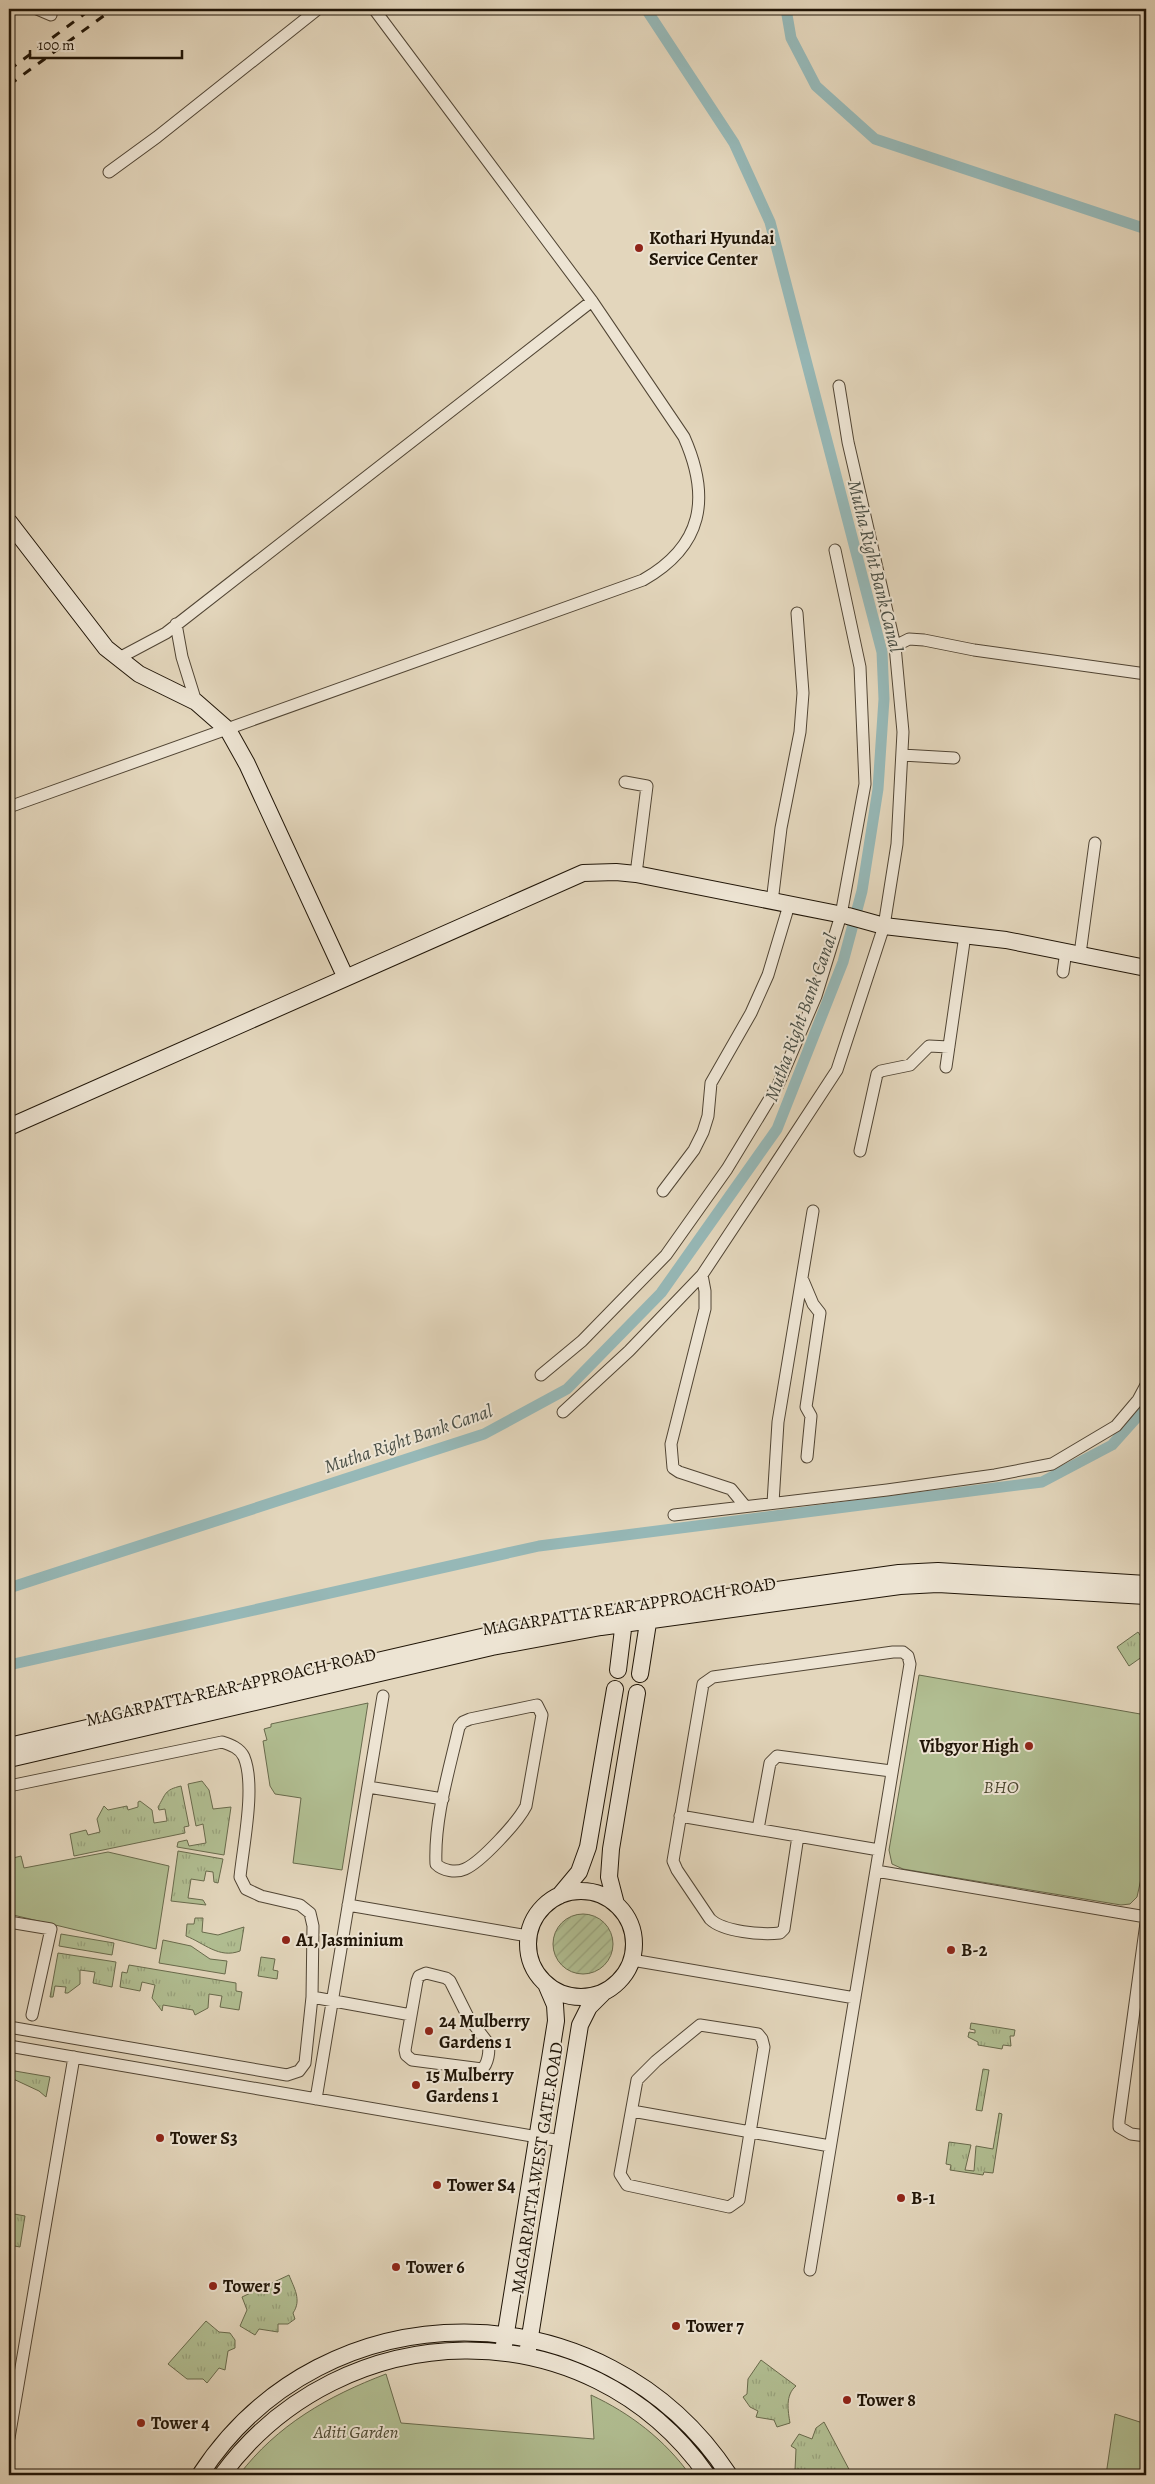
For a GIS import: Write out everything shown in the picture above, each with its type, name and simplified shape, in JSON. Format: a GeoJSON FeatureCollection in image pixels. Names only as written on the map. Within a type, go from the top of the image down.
{"type":"FeatureCollection","features":[{"type":"Feature","properties":{"kind":"street"},"geometry":{"type":"LineString","coordinates":[[37,9],[51,15]]}},
{"type":"Feature","properties":{"kind":"street"},"geometry":{"type":"LineString","coordinates":[[109,172],[158,136],[318,9]]}},
{"type":"Feature","properties":{"kind":"street"},"geometry":{"type":"LineString","coordinates":[[9,807],[628,585],[660,570],[675,558],[687,542],[698,504],[699,488],[692,454],[684,437],[592,300],[374,9]]}},
{"type":"Feature","properties":{"kind":"street"},"geometry":{"type":"LineString","coordinates":[[119,658],[147,645],[176,624],[592,300]]}},
{"type":"Feature","properties":{"kind":"street"},"geometry":{"type":"LineString","coordinates":[[563,1412],[629,1351],[702,1275],[837,1070],[879,924],[897,844],[903,732],[895,646],[848,442],[839,386]]}},
{"type":"Feature","properties":{"kind":"street"},"geometry":{"type":"LineString","coordinates":[[9,522],[93,632],[119,658],[139,674],[196,702],[228,730],[247,764],[345,976]]}},
{"type":"Feature","properties":{"kind":"street"},"geometry":{"type":"LineString","coordinates":[[541,1375],[582,1341],[666,1255],[727,1169],[778,1085],[816,996],[845,916],[865,784],[860,667],[835,550]]}},
{"type":"Feature","properties":{"kind":"street"},"geometry":{"type":"LineString","coordinates":[[772,902],[781,828],[800,732],[802,683],[797,613]]}},
{"type":"Feature","properties":{"kind":"street"},"geometry":{"type":"LineString","coordinates":[[176,624],[182,657],[196,702]]}},
{"type":"Feature","properties":{"kind":"street"},"geometry":{"type":"LineString","coordinates":[[895,646],[909,639],[924,640],[974,650],[1146,674]]}},
{"type":"Feature","properties":{"kind":"street"},"geometry":{"type":"LineString","coordinates":[[902,755],[954,758]]}},
{"type":"Feature","properties":{"kind":"street"},"geometry":{"type":"LineString","coordinates":[[625,782],[647,786],[636,874]]}},
{"type":"Feature","properties":{"kind":"street"},"geometry":{"type":"LineString","coordinates":[[1063,972],[1073,953],[1095,842]]}},
{"type":"Feature","properties":{"kind":"street"},"geometry":{"type":"LineString","coordinates":[[9,1127],[570,877],[596,871],[636,874],[879,924],[965,935],[1073,953],[1146,968]]}},
{"type":"Feature","properties":{"kind":"street"},"geometry":{"type":"LineString","coordinates":[[663,1191],[694,1150],[702,1132],[708,1116],[711,1083],[751,1012],[768,975],[789,906]]}},
{"type":"Feature","properties":{"kind":"street"},"geometry":{"type":"LineString","coordinates":[[946,1067],[965,935]]}},
{"type":"Feature","properties":{"kind":"street"},"geometry":{"type":"LineString","coordinates":[[860,1151],[877,1074],[881,1071],[910,1065],[928,1046],[949,1047]]}},
{"type":"Feature","properties":{"kind":"street"},"geometry":{"type":"LineString","coordinates":[[772,1503],[778,1422],[813,1211]]}},
{"type":"Feature","properties":{"kind":"street"},"geometry":{"type":"LineString","coordinates":[[702,1275],[705,1291],[705,1309],[671,1444],[671,1459],[673,1468],[679,1472],[731,1490],[745,1506]]}},
{"type":"Feature","properties":{"kind":"street"},"geometry":{"type":"LineString","coordinates":[[801,1276],[813,1304],[820,1313],[806,1407],[811,1416],[807,1457]]}},
{"type":"Feature","properties":{"kind":"street"},"geometry":{"type":"LineString","coordinates":[[674,1515],[966,1479],[1052,1464],[1116,1426],[1138,1400],[1146,1385]]}},
{"type":"Feature","properties":{"kind":"street","name":"MAGARPATTA REAR APPROACH ROAD"},"geometry":{"type":"LineString","coordinates":[[650,1614],[919,1572],[1146,1584]]}},
{"type":"Feature","properties":{"kind":"street","name":"MAGARPATTA REAR APPROACH ROAD"},"geometry":{"type":"LineString","coordinates":[[9,1746],[490,1635],[625,1617],[900,1586],[938,1584],[1146,1596]]}},
{"type":"Feature","properties":{"kind":"street"},"geometry":{"type":"LineString","coordinates":[[640,1674],[650,1614]]}},
{"type":"Feature","properties":{"kind":"street"},"geometry":{"type":"LineString","coordinates":[[618,1670],[625,1617]]}},
{"type":"Feature","properties":{"kind":"street","name":"MAGARPATTA REAR APPROACH ROAD"},"geometry":{"type":"LineString","coordinates":[[9,1759],[625,1617]]}},
{"type":"Feature","properties":{"kind":"street"},"geometry":{"type":"LineString","coordinates":[[798,1836],[784,1929],[780,1933],[774,1934],[716,1926],[677,1870],[673,1852],[700,1692],[703,1684],[713,1676],[903,1652],[908,1656],[910,1664],[810,2270]]}},
{"type":"Feature","properties":{"kind":"street","name":"MAGARPATTA WEST GATE ROAD"},"geometry":{"type":"LineString","coordinates":[[602,1993],[588,1997],[573,1997],[558,1993],[546,1984],[536,1973],[530,1959],[528,1936],[536,1915],[559,1896],[579,1872],[588,1847],[614,1689]]}},
{"type":"Feature","properties":{"kind":"street"},"geometry":{"type":"LineString","coordinates":[[637,1692],[610,1849],[609,1877],[616,1904],[626,1916],[632,1930],[634,1945],[632,1960],[856,1993]]}},
{"type":"Feature","properties":{"kind":"street"},"geometry":{"type":"LineString","coordinates":[[316,2099],[383,1696]]}},
{"type":"Feature","properties":{"kind":"street"},"geometry":{"type":"LineString","coordinates":[[528,1706],[537,1706],[542,1715],[526,1806],[521,1816],[503,1836],[466,1869],[455,1871],[441,1869],[436,1864],[443,1799],[459,1727],[463,1722],[528,1706]]}},
{"type":"Feature","properties":{"kind":"street"},"geometry":{"type":"LineString","coordinates":[[9,1786],[222,1742],[233,1745],[244,1756],[248,1786],[240,1877],[246,1889],[261,1896],[300,1905],[310,1913],[314,1926],[312,1997],[305,2063],[299,2071],[287,2075],[9,2026]]}},
{"type":"Feature","properties":{"kind":"street"},"geometry":{"type":"LineString","coordinates":[[758,1829],[770,1763],[777,1756],[891,1771]]}},
{"type":"Feature","properties":{"kind":"street"},"geometry":{"type":"LineString","coordinates":[[368,1787],[443,1799]]}},
{"type":"Feature","properties":{"kind":"street"},"geometry":{"type":"LineString","coordinates":[[680,1816],[879,1850]]}},
{"type":"Feature","properties":{"kind":"street"},"geometry":{"type":"LineString","coordinates":[[876,1870],[1146,1916]]}},
{"type":"Feature","properties":{"kind":"street","name":"MAGARPATTA WEST GATE ROAD"},"geometry":{"type":"LineString","coordinates":[[559,1896],[574,1892],[589,1892],[603,1896],[616,1904]]}},
{"type":"Feature","properties":{"kind":"street"},"geometry":{"type":"LineString","coordinates":[[348,1905],[528,1936]]}},
{"type":"Feature","properties":{"kind":"street"},"geometry":{"type":"LineString","coordinates":[[9,1922],[51,1929],[32,2015]]}},
{"type":"Feature","properties":{"kind":"street"},"geometry":{"type":"LineString","coordinates":[[1146,1923],[1119,2121],[1119,2127],[1124,2131],[1146,2136]]}},
{"type":"Feature","properties":{"kind":"street","name":"MAGARPATTA WEST GATE ROAD"},"geometry":{"type":"LineString","coordinates":[[527,2357],[580,2025],[589,2007],[602,1993],[615,1985],[625,1974],[632,1960]]}},
{"type":"Feature","properties":{"kind":"street"},"geometry":{"type":"LineString","coordinates":[[426,1973],[446,1978],[468,2017],[488,2043],[490,2048],[485,2066],[476,2070],[408,2058],[404,2050],[411,2014],[419,1976],[426,1973]]}},
{"type":"Feature","properties":{"kind":"street","name":"MAGARPATTA WEST GATE ROAD"},"geometry":{"type":"LineString","coordinates":[[503,2353],[556,2021],[555,2005],[546,1984]]}},
{"type":"Feature","properties":{"kind":"street"},"geometry":{"type":"LineString","coordinates":[[312,1997],[411,2014]]}},
{"type":"Feature","properties":{"kind":"street"},"geometry":{"type":"LineString","coordinates":[[700,2025],[710,2025],[758,2034],[762,2039],[764,2047],[748,2132],[739,2200],[729,2207],[627,2185],[622,2180],[620,2174],[632,2111],[637,2080],[642,2073],[692,2029],[700,2025]]}},
{"type":"Feature","properties":{"kind":"street"},"geometry":{"type":"LineString","coordinates":[[24,2029],[15,2047],[561,2142]]}},
{"type":"Feature","properties":{"kind":"street"},"geometry":{"type":"LineString","coordinates":[[9,2438],[74,2057]]}},
{"type":"Feature","properties":{"kind":"street"},"geometry":{"type":"LineString","coordinates":[[632,2111],[830,2146]]}},
{"type":"Feature","properties":{"kind":"street"},"geometry":{"type":"LineString","coordinates":[[200,2475],[228,2438],[257,2410],[288,2385],[326,2364],[378,2344],[418,2335],[457,2332],[505,2334],[530,2338],[593,2359],[645,2388],[690,2427],[729,2475]]}},
{"type":"Feature","properties":{"kind":"street"},"geometry":{"type":"LineString","coordinates":[[222,2475],[255,2436],[283,2412],[314,2391],[348,2374],[384,2361],[420,2353],[458,2350],[503,2353],[527,2357],[585,2376],[634,2403],[678,2440],[707,2475]]}},
{"type":"Feature","properties":{"kind":"green space"},"geometry":{"type":"Polygon","coordinates":[[[1138,1632],[1146,1644],[1146,1654],[1129,1666],[1117,1647],[1138,1632]]]}},
{"type":"Feature","properties":{"kind":"green space","name":"BHO"},"geometry":{"type":"Polygon","coordinates":[[[919,1675],[1146,1715],[1146,1856],[1137,1897],[1130,1904],[1121,1905],[903,1869],[892,1864],[889,1850],[919,1675]]]}},
{"type":"Feature","properties":{"kind":"green space"},"geometry":{"type":"Polygon","coordinates":[[[368,1703],[342,1870],[293,1863],[301,1798],[275,1794],[270,1786],[263,1741],[267,1740],[264,1729],[271,1727],[271,1724],[368,1703]]]}},
{"type":"Feature","properties":{"kind":"green space"},"geometry":{"type":"Polygon","coordinates":[[[202,1781],[209,1790],[213,1809],[231,1807],[224,1855],[177,1847],[178,1842],[187,1840],[189,1846],[206,1843],[203,1824],[196,1826],[188,1784],[202,1781]]]}},
{"type":"Feature","properties":{"kind":"green space"},"geometry":{"type":"Polygon","coordinates":[[[181,1786],[189,1826],[184,1827],[185,1833],[74,1856],[70,1834],[86,1830],[88,1835],[100,1832],[97,1819],[104,1806],[108,1810],[127,1806],[128,1810],[138,1807],[138,1802],[140,1801],[152,1810],[154,1823],[167,1821],[165,1809],[159,1810],[158,1807],[168,1791],[181,1786]]]}},
{"type":"Feature","properties":{"kind":"green space"},"geometry":{"type":"Polygon","coordinates":[[[178,1851],[223,1859],[218,1883],[214,1882],[213,1872],[206,1871],[204,1881],[191,1879],[188,1898],[203,1900],[206,1905],[171,1901],[178,1851]]]}},
{"type":"Feature","properties":{"kind":"green space"},"geometry":{"type":"Polygon","coordinates":[[[108,1852],[169,1866],[156,1949],[9,1914],[9,1859],[21,1856],[24,1868],[108,1852]]]}},
{"type":"Feature","properties":{"kind":"green space"},"geometry":{"type":"Polygon","coordinates":[[[583,1914],[599,1919],[604,1923],[608,1928],[613,1944],[608,1960],[604,1965],[599,1969],[583,1974],[567,1969],[562,1965],[558,1960],[553,1944],[558,1928],[562,1923],[567,1919],[583,1914]]]}},
{"type":"Feature","properties":{"kind":"green space"},"geometry":{"type":"Polygon","coordinates":[[[195,1918],[203,1918],[202,1932],[218,1935],[244,1927],[240,1951],[232,1953],[218,1952],[186,1936],[187,1924],[194,1924],[195,1918]]]}},
{"type":"Feature","properties":{"kind":"green space"},"geometry":{"type":"Polygon","coordinates":[[[61,1934],[114,1943],[112,1955],[59,1946],[61,1934]]]}},
{"type":"Feature","properties":{"kind":"green space"},"geometry":{"type":"Polygon","coordinates":[[[163,1940],[191,1946],[210,1959],[227,1961],[225,1974],[159,1963],[163,1940]]]}},
{"type":"Feature","properties":{"kind":"green space"},"geometry":{"type":"Polygon","coordinates":[[[58,1953],[116,1962],[112,1987],[93,1983],[95,1972],[80,1970],[80,1984],[68,1993],[65,1993],[66,1987],[55,1986],[53,1997],[50,1997],[58,1953]]]}},
{"type":"Feature","properties":{"kind":"green space"},"geometry":{"type":"Polygon","coordinates":[[[261,1957],[275,1959],[273,1970],[278,1971],[277,1979],[258,1976],[261,1957]]]}},
{"type":"Feature","properties":{"kind":"green space"},"geometry":{"type":"Polygon","coordinates":[[[129,1965],[236,1983],[236,1991],[242,1992],[239,2010],[220,2007],[222,1996],[209,1994],[208,2008],[195,2015],[193,2010],[163,2005],[162,2011],[152,1998],[155,1985],[142,1982],[140,1991],[120,1987],[122,1972],[127,1973],[129,1965]]]}},
{"type":"Feature","properties":{"kind":"green space"},"geometry":{"type":"Polygon","coordinates":[[[971,2023],[1015,2030],[1014,2036],[1010,2036],[1011,2046],[1003,2045],[1002,2049],[978,2045],[978,2042],[968,2037],[969,2032],[975,2033],[975,2030],[970,2029],[971,2023]]]}},
{"type":"Feature","properties":{"kind":"green space"},"geometry":{"type":"Polygon","coordinates":[[[983,2069],[989,2070],[982,2111],[976,2110],[983,2069]]]}},
{"type":"Feature","properties":{"kind":"green space"},"geometry":{"type":"Polygon","coordinates":[[[9,2070],[50,2077],[46,2097],[39,2091],[9,2077],[9,2070]]]}},
{"type":"Feature","properties":{"kind":"green space"},"geometry":{"type":"Polygon","coordinates":[[[999,2113],[1002,2114],[993,2173],[984,2172],[983,2175],[950,2170],[951,2165],[946,2164],[949,2142],[971,2145],[965,2170],[974,2171],[976,2146],[993,2149],[999,2113]]]}},
{"type":"Feature","properties":{"kind":"green space"},"geometry":{"type":"Polygon","coordinates":[[[9,2213],[25,2216],[20,2247],[9,2245],[9,2213]]]}},
{"type":"Feature","properties":{"kind":"green space"},"geometry":{"type":"Polygon","coordinates":[[[289,2275],[297,2299],[296,2308],[293,2313],[295,2319],[288,2324],[278,2324],[278,2332],[259,2329],[255,2335],[240,2326],[247,2310],[242,2297],[289,2275]]]}},
{"type":"Feature","properties":{"kind":"green space"},"geometry":{"type":"Polygon","coordinates":[[[206,2321],[219,2332],[230,2333],[235,2340],[235,2348],[228,2351],[225,2370],[219,2368],[207,2383],[203,2379],[187,2379],[168,2364],[206,2321]]]}},
{"type":"Feature","properties":{"kind":"green space"},"geometry":{"type":"Polygon","coordinates":[[[761,2360],[796,2386],[789,2398],[790,2423],[777,2427],[774,2420],[756,2417],[758,2411],[750,2407],[743,2397],[747,2394],[748,2379],[761,2360]]]}},
{"type":"Feature","properties":{"kind":"green space","name":"Aditi Garden"},"geometry":{"type":"Polygon","coordinates":[[[386,2374],[401,2423],[594,2439],[591,2395],[619,2410],[646,2429],[669,2450],[690,2475],[239,2475],[270,2441],[305,2414],[344,2392],[386,2374]]]}},
{"type":"Feature","properties":{"kind":"green space"},"geometry":{"type":"Polygon","coordinates":[[[1115,2414],[1146,2424],[1146,2475],[1106,2475],[1115,2414]]]}},
{"type":"Feature","properties":{"kind":"green space"},"geometry":{"type":"Polygon","coordinates":[[[824,2422],[852,2475],[800,2475],[799,2469],[795,2470],[796,2449],[791,2446],[799,2434],[812,2439],[816,2428],[824,2422]]]}},
{"type":"Feature","properties":{"kind":"waterway","name":"Mutha Right Bank Canal"},"geometry":{"type":"LineString","coordinates":[[9,1588],[484,1434],[567,1389],[661,1293],[777,1129],[843,962],[862,891],[878,789],[884,699],[882,652],[770,222],[734,143],[646,9]]}},
{"type":"Feature","properties":{"kind":"waterway"},"geometry":{"type":"LineString","coordinates":[[786,9],[791,38],[816,86],[875,139],[1146,229]]}},
{"type":"Feature","properties":{"kind":"waterway"},"geometry":{"type":"LineString","coordinates":[[9,1665],[539,1546],[1042,1482],[1112,1445],[1146,1407]]}},
{"type":"Feature","properties":{"kind":"railway"},"geometry":{"type":"LineString","coordinates":[[9,70],[91,9]]}},
{"type":"Feature","properties":{"kind":"railway"},"geometry":{"type":"LineString","coordinates":[[9,85],[113,9]]}},
{"type":"Feature","properties":{"kind":"place","name":"Kothari Hyundai Service Center"},"geometry":{"type":"Point","coordinates":[639,248]}},
{"type":"Feature","properties":{"kind":"place","name":"Vibgyor High"},"geometry":{"type":"Point","coordinates":[1029,1746]}},
{"type":"Feature","properties":{"kind":"place","name":"A1, Jasminium"},"geometry":{"type":"Point","coordinates":[286,1940]}},
{"type":"Feature","properties":{"kind":"place","name":"B-2"},"geometry":{"type":"Point","coordinates":[951,1950]}},
{"type":"Feature","properties":{"kind":"place","name":"24 Mulberry Gardens 1"},"geometry":{"type":"Point","coordinates":[429,2031]}},
{"type":"Feature","properties":{"kind":"place","name":"15 Mulberry Gardens 1"},"geometry":{"type":"Point","coordinates":[416,2085]}},
{"type":"Feature","properties":{"kind":"place","name":"Tower S3"},"geometry":{"type":"Point","coordinates":[160,2138]}},
{"type":"Feature","properties":{"kind":"place","name":"Tower S4"},"geometry":{"type":"Point","coordinates":[437,2185]}},
{"type":"Feature","properties":{"kind":"place","name":"B-1"},"geometry":{"type":"Point","coordinates":[901,2198]}},
{"type":"Feature","properties":{"kind":"place","name":"Tower 6"},"geometry":{"type":"Point","coordinates":[396,2267]}},
{"type":"Feature","properties":{"kind":"place","name":"Tower 5"},"geometry":{"type":"Point","coordinates":[213,2286]}},
{"type":"Feature","properties":{"kind":"place","name":"Tower 7"},"geometry":{"type":"Point","coordinates":[676,2326]}},
{"type":"Feature","properties":{"kind":"place","name":"Tower 8"},"geometry":{"type":"Point","coordinates":[847,2400]}},
{"type":"Feature","properties":{"kind":"place","name":"Tower 4"},"geometry":{"type":"Point","coordinates":[141,2423]}}]}
